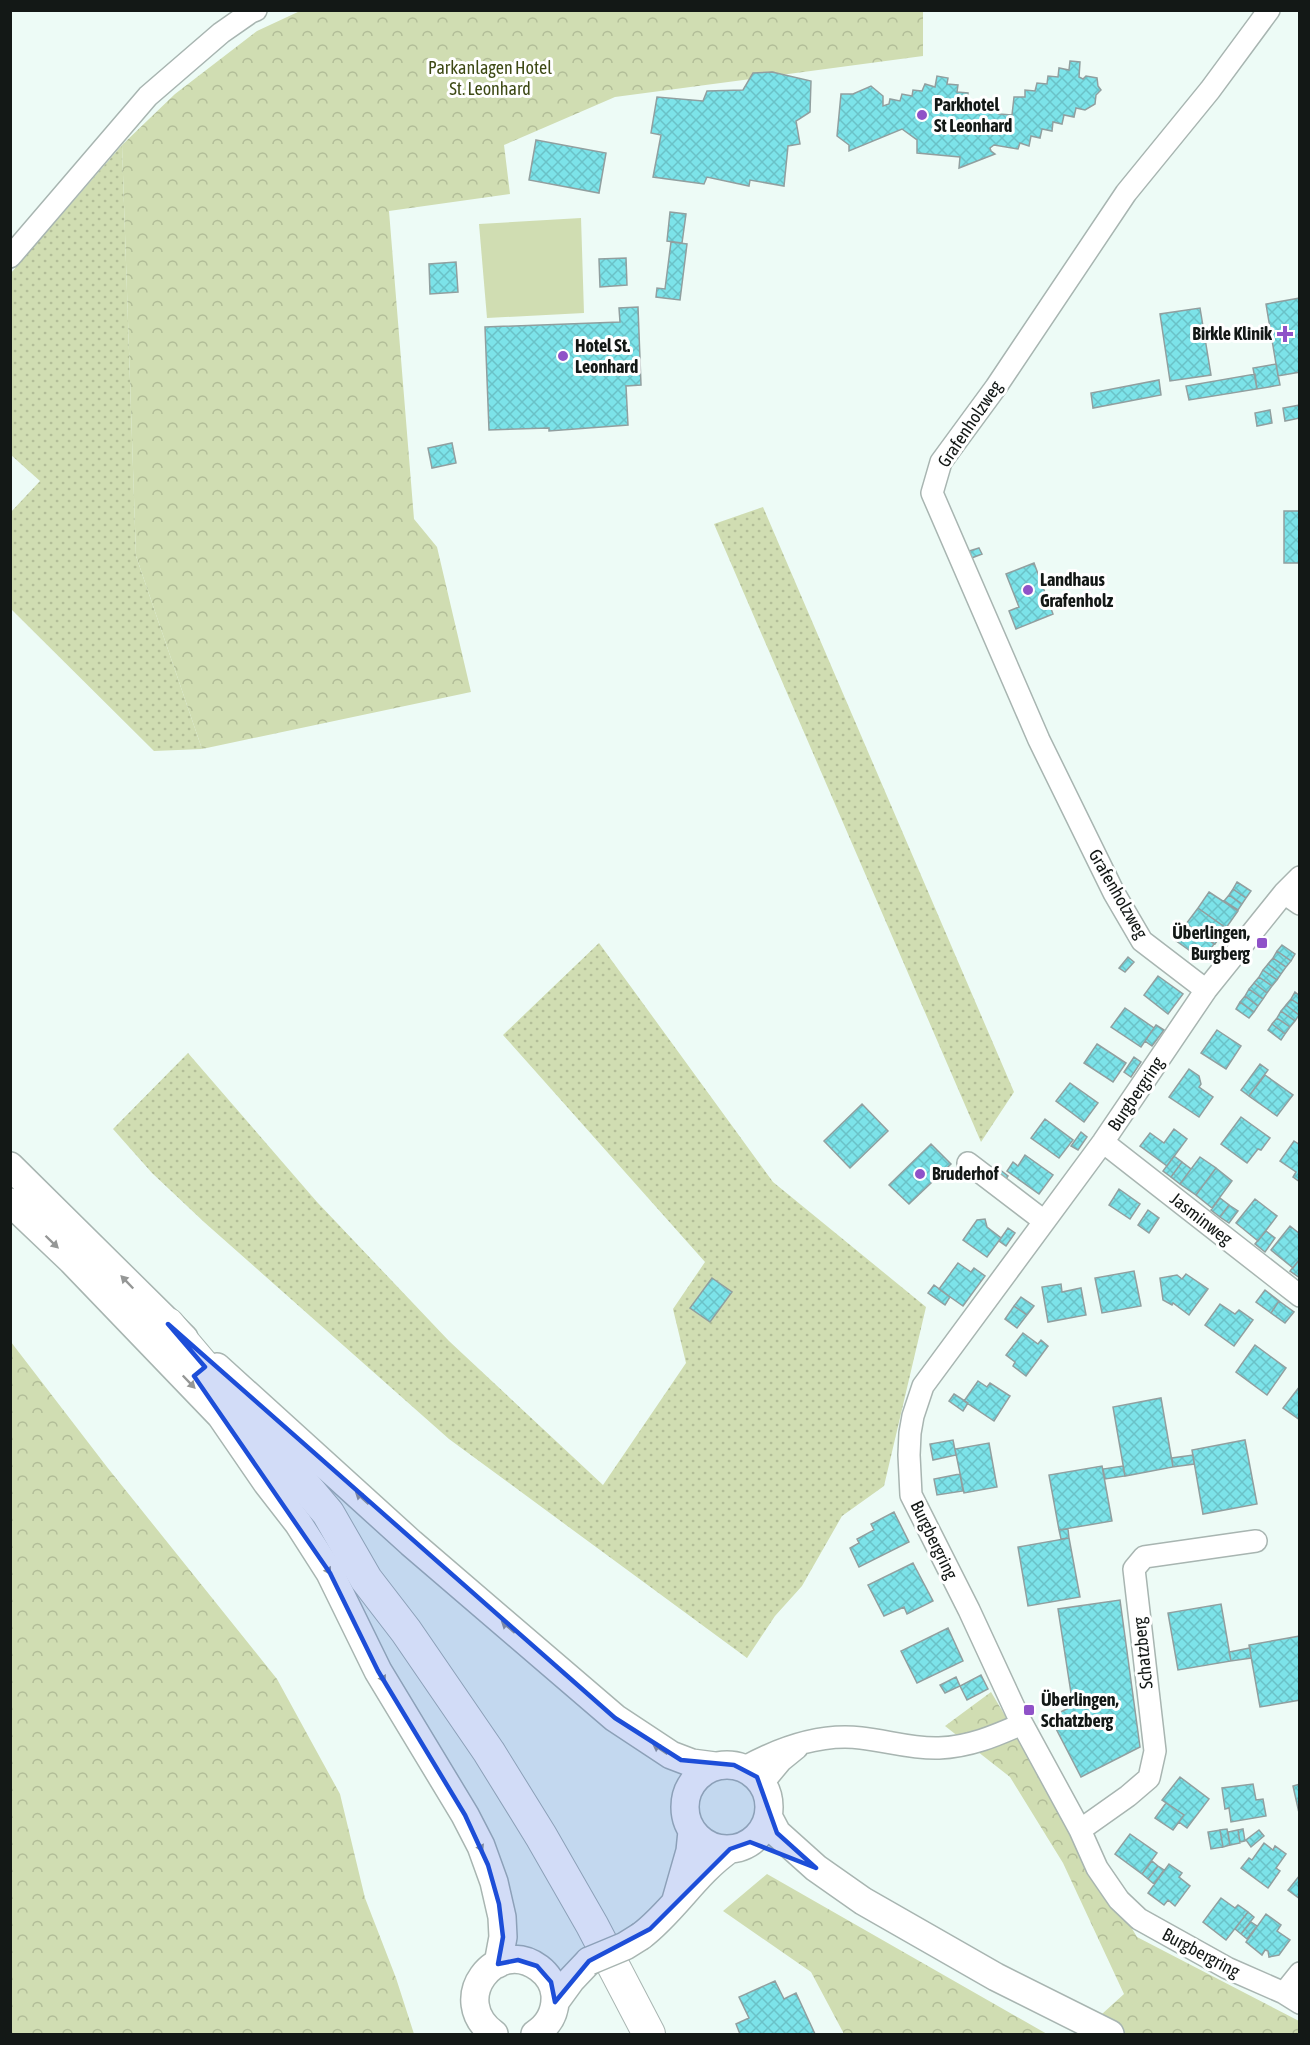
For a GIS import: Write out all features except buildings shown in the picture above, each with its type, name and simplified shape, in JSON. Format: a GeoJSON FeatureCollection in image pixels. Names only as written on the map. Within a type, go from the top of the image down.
{"type":"FeatureCollection","features":[{"type":"Feature","properties":{"kind":"highway"},"geometry":{"type":"LineString","coordinates":[[168,1324],[328,1513],[366,1579]]}},
{"type":"Feature","properties":{"kind":"highway"},"geometry":{"type":"LineString","coordinates":[[221,1416],[316,1528],[366,1579],[406,1631],[489,1752],[586,1915],[649,2034]]}},
{"type":"Feature","properties":{"kind":"main road"},"geometry":{"type":"LineString","coordinates":[[10,1166],[168,1324],[256,1400],[411,1543],[615,1718],[671,1755],[692,1763],[715,1766],[734,1765],[753,1776],[768,1800],[768,1816],[758,1835],[717,1858],[659,1921],[625,1946],[589,1961],[537,1966],[518,1960],[507,1960],[482,1976],[475,1994],[477,2013],[481,2022],[494,2034]]}},
{"type":"Feature","properties":{"kind":"main road"},"geometry":{"type":"LineString","coordinates":[[10,1202],[80,1269],[221,1416],[298,1523],[330,1573],[378,1671],[465,1815],[481,1846],[494,1882],[502,1917],[504,1937],[498,1964]]}},
{"type":"Feature","properties":{"kind":"main road"},"geometry":{"type":"LineString","coordinates":[[674,1904],[690,1851],[692,1831],[685,1812],[687,1792],[698,1775],[715,1766]]}},
{"type":"Feature","properties":{"kind":"main road"},"geometry":{"type":"LineString","coordinates":[[768,1816],[777,1833],[816,1868],[863,1901],[976,1966],[1110,2034]]}},
{"type":"Feature","properties":{"kind":"main road"},"geometry":{"type":"LineString","coordinates":[[692,1831],[709,1845],[740,1845],[780,1851],[816,1868]]}},
{"type":"Feature","properties":{"kind":"main road"},"geometry":{"type":"LineString","coordinates":[[547,2024],[571,1980],[589,1961]]}},
{"type":"Feature","properties":{"kind":"main road"},"geometry":{"type":"LineString","coordinates":[[537,1966],[551,1982],[547,2024]]}},
{"type":"Feature","properties":{"kind":"street"},"geometry":{"type":"LineString","coordinates":[[10,257],[148,96],[221,33],[256,10]]}},
{"type":"Feature","properties":{"kind":"street","name":"Grafenholzweg"},"geometry":{"type":"LineString","coordinates":[[1206,990],[1142,941],[1114,893],[1039,740],[932,493],[941,462],[996,387],[1082,256],[1126,193],[1210,90],[1269,10]]}},
{"type":"Feature","properties":{"kind":"street","name":"Burgbergring"},"geometry":{"type":"LineString","coordinates":[[1292,1998],[1227,1968],[1139,1919],[1119,1900],[1097,1869],[1080,1830],[1022,1724],[969,1610],[911,1495],[909,1455],[913,1416],[923,1386],[1103,1142],[1206,990],[1292,899],[1299,877]]}},
{"type":"Feature","properties":{"kind":"street","name":"Jasminweg"},"geometry":{"type":"LineString","coordinates":[[1103,1142],[1299,1296]]}},
{"type":"Feature","properties":{"kind":"street"},"geometry":{"type":"LineString","coordinates":[[968,1163],[1044,1221]]}},
{"type":"Feature","properties":{"kind":"street","name":"Schatzberg"},"geometry":{"type":"LineString","coordinates":[[1080,1830],[1149,1778],[1155,1751],[1134,1569],[1144,1557],[1256,1541]]}},
{"type":"Feature","properties":{"kind":"street"},"geometry":{"type":"LineString","coordinates":[[753,1776],[781,1761],[805,1742],[824,1738],[851,1737],[922,1748],[956,1747],[989,1738],[1022,1724]]}},
{"type":"Feature","properties":{"kind":"street"},"geometry":{"type":"LineString","coordinates":[[1292,1998],[1299,1973]]}},
{"type":"Feature","properties":{"kind":"highlighted area"},"geometry":{"type":"Polygon","coordinates":[[[168,1324],[615,1718],[681,1760],[734,1765],[757,1777],[777,1833],[816,1868],[750,1842],[730,1849],[650,1929],[589,1961],[555,2002],[551,1982],[537,1966],[518,1960],[498,1964],[503,1937],[499,1904],[488,1865],[465,1815],[378,1671],[330,1573],[194,1376],[205,1367],[168,1324]]]}},
{"type":"Feature","properties":{"kind":"green space","name":"Parkanlagen Hotel St. Leonhard"},"geometry":{"type":"Polygon","coordinates":[[[300,11],[923,11],[923,56],[615,97],[504,145],[510,194],[389,211],[414,519],[437,547],[471,692],[202,749],[136,556],[122,145],[175,94],[257,31],[300,11]]]}},
{"type":"Feature","properties":{"kind":"green space"},"geometry":{"type":"Polygon","coordinates":[[[122,145],[136,556],[202,749],[154,751],[11,609],[11,512],[40,481],[11,455],[11,273],[122,145]]]}},
{"type":"Feature","properties":{"kind":"green space"},"geometry":{"type":"Polygon","coordinates":[[[581,218],[584,313],[487,318],[479,224],[581,218]]]}},
{"type":"Feature","properties":{"kind":"green space"},"geometry":{"type":"Polygon","coordinates":[[[763,507],[1014,1092],[981,1142],[714,524],[763,507]]]}},
{"type":"Feature","properties":{"kind":"green space"},"geometry":{"type":"Polygon","coordinates":[[[599,943],[773,1182],[926,1307],[884,1486],[842,1516],[802,1586],[775,1616],[747,1658],[449,1439],[204,1222],[152,1173],[113,1129],[188,1053],[317,1202],[449,1341],[603,1485],[686,1363],[673,1309],[705,1262],[503,1035],[599,943]]]}},
{"type":"Feature","properties":{"kind":"green space"},"geometry":{"type":"Polygon","coordinates":[[[11,1342],[107,1467],[277,1679],[340,1794],[365,1898],[396,1978],[414,2034],[11,2034],[11,1342]]]}},
{"type":"Feature","properties":{"kind":"green space"},"geometry":{"type":"Polygon","coordinates":[[[991,1692],[1137,1937],[1299,2021],[1299,2034],[1080,2034],[1124,1994],[1063,1863],[1010,1777],[945,1726],[991,1692]]]}},
{"type":"Feature","properties":{"kind":"green space"},"geometry":{"type":"Polygon","coordinates":[[[767,1874],[1047,2034],[844,2034],[811,1972],[723,1911],[767,1874]]]}},
{"type":"Feature","properties":{"kind":"place","name":"Parkhotel St Leonhard"},"geometry":{"type":"Point","coordinates":[922,115]}},
{"type":"Feature","properties":{"kind":"place","name":"Birkle Klinik"},"geometry":{"type":"Point","coordinates":[1285,334]}},
{"type":"Feature","properties":{"kind":"place","name":"Hotel St. Leonhard"},"geometry":{"type":"Point","coordinates":[563,356]}},
{"type":"Feature","properties":{"kind":"place","name":"Landhaus Grafenholz"},"geometry":{"type":"Point","coordinates":[1028,590]}},
{"type":"Feature","properties":{"kind":"place","name":"Überlingen, Burgberg"},"geometry":{"type":"Point","coordinates":[1262,943]}},
{"type":"Feature","properties":{"kind":"place","name":"Bruderhof"},"geometry":{"type":"Point","coordinates":[920,1174]}},
{"type":"Feature","properties":{"kind":"place","name":"Überlingen, Schatzberg"},"geometry":{"type":"Point","coordinates":[1029,1710]}}]}
